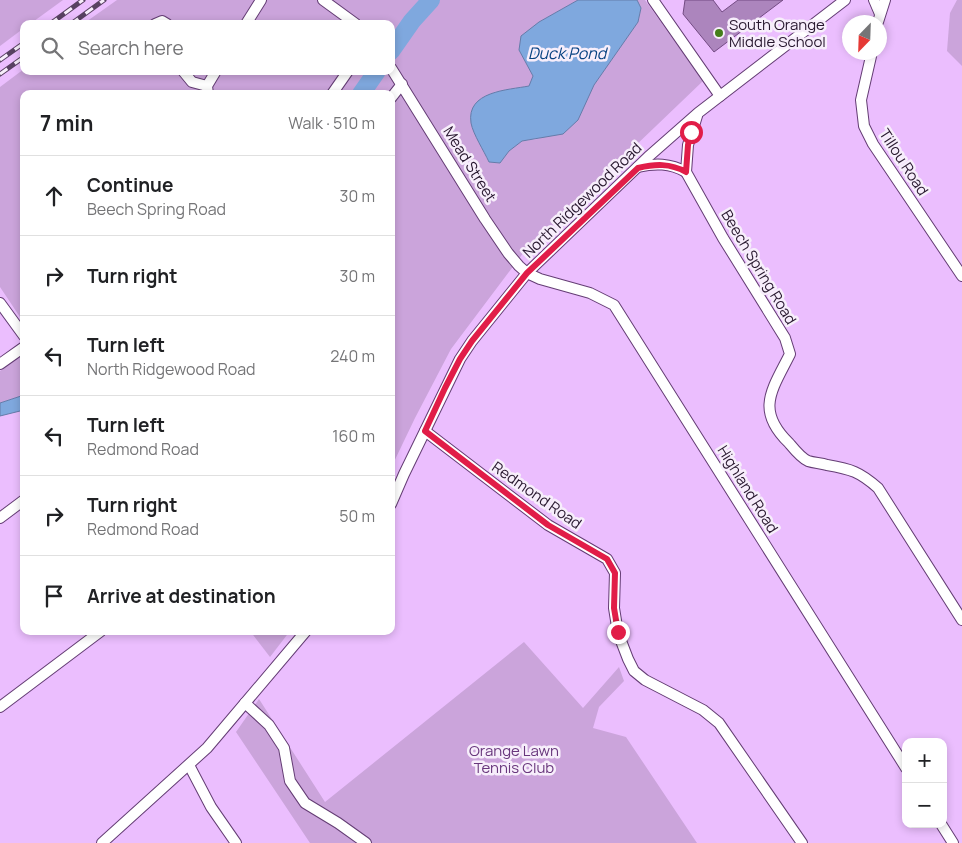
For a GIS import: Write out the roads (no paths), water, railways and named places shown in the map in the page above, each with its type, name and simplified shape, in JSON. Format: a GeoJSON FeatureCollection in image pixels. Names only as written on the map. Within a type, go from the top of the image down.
{"type":"FeatureCollection","features":[{"type":"Feature","properties":{"kind":"street"},"geometry":{"type":"LineString","coordinates":[[248,20],[261,0]]}},
{"type":"Feature","properties":{"kind":"street"},"geometry":{"type":"LineString","coordinates":[[324,0],[351,20]]}},
{"type":"Feature","properties":{"kind":"street"},"geometry":{"type":"LineString","coordinates":[[653,0],[720,96]]}},
{"type":"Feature","properties":{"kind":"street","name":"North Ridgewood Road"},"geometry":{"type":"LineString","coordinates":[[395,495],[460,359],[472,341],[527,273],[698,113],[845,0]]}},
{"type":"Feature","properties":{"kind":"street"},"geometry":{"type":"LineString","coordinates":[[874,0],[878,15]]}},
{"type":"Feature","properties":{"kind":"street"},"geometry":{"type":"LineString","coordinates":[[880,15],[885,0]]}},
{"type":"Feature","properties":{"kind":"street","name":"Tillou Road"},"geometry":{"type":"LineString","coordinates":[[870,60],[861,100],[864,126],[873,144],[962,276]]}},
{"type":"Feature","properties":{"kind":"street","name":"Mead Street"},"geometry":{"type":"LineString","coordinates":[[395,74],[503,246],[527,273]]}},
{"type":"Feature","properties":{"kind":"street"},"geometry":{"type":"LineString","coordinates":[[186,75],[192,82],[208,90],[214,75]]}},
{"type":"Feature","properties":{"kind":"street"},"geometry":{"type":"LineString","coordinates":[[335,90],[345,75]]}},
{"type":"Feature","properties":{"kind":"street"},"geometry":{"type":"LineString","coordinates":[[395,93],[402,84]]}},
{"type":"Feature","properties":{"kind":"street"},"geometry":{"type":"LineString","coordinates":[[638,168],[657,164],[669,165],[686,172],[688,145],[698,113]]}},
{"type":"Feature","properties":{"kind":"street","name":"Beech Spring Road"},"geometry":{"type":"LineString","coordinates":[[686,172],[723,238],[785,338],[790,354],[776,382],[769,403],[770,418],[786,440],[808,461],[848,468],[863,475],[878,488],[962,620]]}},
{"type":"Feature","properties":{"kind":"street","name":"Highland Road"},"geometry":{"type":"LineString","coordinates":[[527,273],[540,279],[590,293],[614,305],[902,762]]}},
{"type":"Feature","properties":{"kind":"street"},"geometry":{"type":"LineString","coordinates":[[0,303],[20,330]]}},
{"type":"Feature","properties":{"kind":"street"},"geometry":{"type":"LineString","coordinates":[[0,364],[20,350]]}},
{"type":"Feature","properties":{"kind":"street","name":"Redmond Road"},"geometry":{"type":"LineString","coordinates":[[425,431],[548,525],[607,559],[615,573],[614,608],[618,632],[634,670],[645,680],[703,710],[719,723],[802,843]]}},
{"type":"Feature","properties":{"kind":"street"},"geometry":{"type":"LineString","coordinates":[[0,518],[20,503]]}},
{"type":"Feature","properties":{"kind":"street"},"geometry":{"type":"LineString","coordinates":[[0,707],[96,635]]}},
{"type":"Feature","properties":{"kind":"street"},"geometry":{"type":"LineString","coordinates":[[102,843],[206,748],[303,635]]}},
{"type":"Feature","properties":{"kind":"street"},"geometry":{"type":"LineString","coordinates":[[245,703],[269,725],[284,748],[290,781],[305,803],[338,822],[366,843]]}},
{"type":"Feature","properties":{"kind":"street"},"geometry":{"type":"LineString","coordinates":[[189,764],[207,800],[236,843]]}},
{"type":"Feature","properties":{"kind":"street"},"geometry":{"type":"LineString","coordinates":[[944,828],[953,843]]}},
{"type":"Feature","properties":{"kind":"water","name":"Duck Pond"},"geometry":{"type":"Polygon","coordinates":[[[578,0],[637,0],[641,8],[638,22],[594,85],[578,120],[563,134],[522,141],[509,151],[500,163],[489,162],[471,123],[471,112],[475,104],[490,94],[529,86],[533,76],[519,50],[521,36],[539,22],[578,0]]]}},
{"type":"Feature","properties":{"kind":"water"},"geometry":{"type":"Polygon","coordinates":[[[20,396],[20,411],[0,416],[0,403],[20,396]]]}},
{"type":"Feature","properties":{"kind":"waterway"},"geometry":{"type":"LineString","coordinates":[[395,45],[412,21],[431,0]]}},
{"type":"Feature","properties":{"kind":"waterway"},"geometry":{"type":"LineString","coordinates":[[364,90],[374,75]]}},
{"type":"Feature","properties":{"kind":"railway"},"geometry":{"type":"LineString","coordinates":[[56,20],[83,0]]}},
{"type":"Feature","properties":{"kind":"railway"},"geometry":{"type":"LineString","coordinates":[[76,20],[104,0]]}},
{"type":"Feature","properties":{"kind":"railway"},"geometry":{"type":"LineString","coordinates":[[0,60],[20,46]]}},
{"type":"Feature","properties":{"kind":"railway"},"geometry":{"type":"LineString","coordinates":[[0,74],[20,60]]}},
{"type":"Feature","properties":{"kind":"place","name":"South Orange Middle School"},"geometry":{"type":"Point","coordinates":[719,33]}},
{"type":"Feature","properties":{"kind":"park label","name":"Orange Lawn Tennis Club"},"geometry":{"type":"Point","coordinates":[514,758]}}]}
